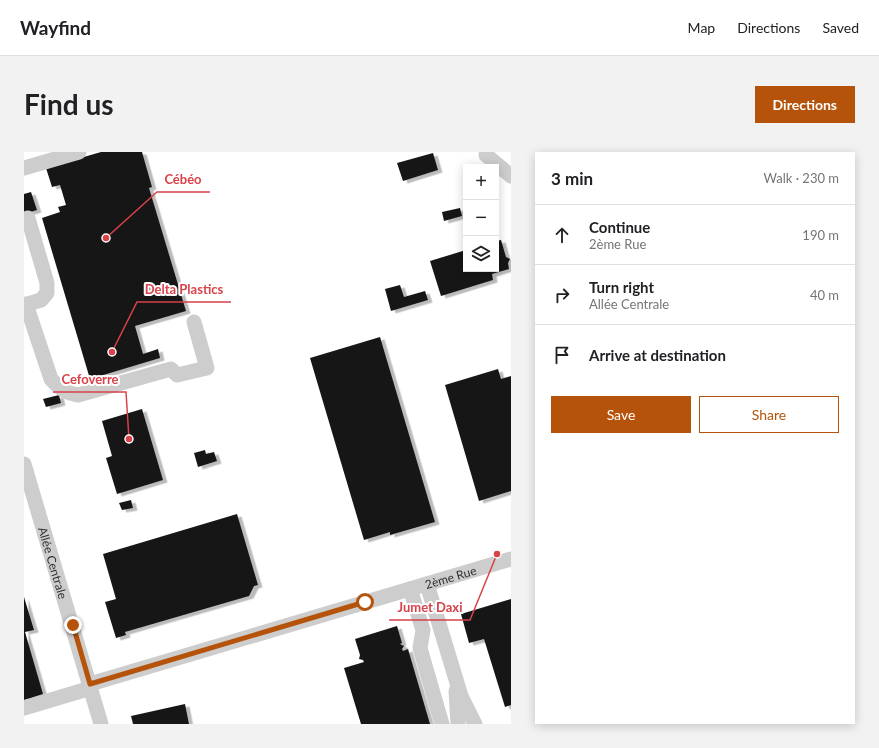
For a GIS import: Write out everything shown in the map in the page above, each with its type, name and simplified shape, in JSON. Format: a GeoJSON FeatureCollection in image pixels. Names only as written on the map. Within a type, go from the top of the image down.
{"type":"FeatureCollection","features":[{"type":"Feature","properties":{"kind":"street"},"geometry":{"type":"LineString","coordinates":[[24,168],[79,152]]}},
{"type":"Feature","properties":{"kind":"street"},"geometry":{"type":"LineString","coordinates":[[486,155],[511,176]]}},
{"type":"Feature","properties":{"kind":"street"},"geometry":{"type":"LineString","coordinates":[[28,218],[47,283],[47,293],[41,300],[25,304],[50,379],[59,389],[70,394],[78,395],[171,369],[177,376],[207,368],[194,322]]}},
{"type":"Feature","properties":{"kind":"street","name":"Allée Centrale"},"geometry":{"type":"LineString","coordinates":[[24,464],[91,686],[101,724]]}},
{"type":"Feature","properties":{"kind":"street","name":"2ème Rue"},"geometry":{"type":"LineString","coordinates":[[24,708],[91,686],[511,559]]}},
{"type":"Feature","properties":{"kind":"street"},"geometry":{"type":"LineString","coordinates":[[427,584],[461,696],[475,724]]}},
{"type":"Feature","properties":{"kind":"street"},"geometry":{"type":"LineString","coordinates":[[410,589],[423,630],[420,648],[442,724]]}},
{"type":"Feature","properties":{"kind":"street"},"geometry":{"type":"LineString","coordinates":[[455,676],[458,724]]}},
{"type":"Feature","properties":{"kind":"building"},"geometry":{"type":"Polygon","coordinates":[[[101,152],[142,152],[152,187],[149,188],[186,311],[135,326],[143,354],[158,349],[160,358],[90,379],[42,218],[60,212],[58,207],[66,205],[60,185],[52,187],[46,168],[101,152]]]}},
{"type":"Feature","properties":{"kind":"building"},"geometry":{"type":"Polygon","coordinates":[[[433,153],[438,170],[403,181],[397,163],[433,153]]]}},
{"type":"Feature","properties":{"kind":"building"},"geometry":{"type":"Polygon","coordinates":[[[31,192],[37,210],[24,214],[24,194],[31,192]]]}},
{"type":"Feature","properties":{"kind":"building"},"geometry":{"type":"Polygon","coordinates":[[[460,208],[462,216],[444,221],[442,212],[460,208]]]}},
{"type":"Feature","properties":{"kind":"building"},"geometry":{"type":"Polygon","coordinates":[[[499,240],[501,240],[506,257],[510,259],[508,263],[509,269],[499,272],[499,240]]]}},
{"type":"Feature","properties":{"kind":"building"},"geometry":{"type":"Polygon","coordinates":[[[463,251],[463,272],[499,272],[492,274],[493,280],[441,296],[430,261],[463,251]]]}},
{"type":"Feature","properties":{"kind":"building"},"geometry":{"type":"Polygon","coordinates":[[[400,285],[404,297],[425,291],[428,300],[391,311],[385,289],[400,285]]]}},
{"type":"Feature","properties":{"kind":"building"},"geometry":{"type":"Polygon","coordinates":[[[380,337],[435,522],[390,535],[390,532],[364,540],[310,358],[380,337]]]}},
{"type":"Feature","properties":{"kind":"building"},"geometry":{"type":"Polygon","coordinates":[[[498,369],[501,379],[511,376],[511,491],[479,501],[445,385],[498,369]]]}},
{"type":"Feature","properties":{"kind":"building"},"geometry":{"type":"Polygon","coordinates":[[[59,395],[61,403],[46,407],[43,399],[59,395]]]}},
{"type":"Feature","properties":{"kind":"building"},"geometry":{"type":"Polygon","coordinates":[[[142,409],[163,480],[117,494],[106,458],[112,456],[102,421],[142,409]]]}},
{"type":"Feature","properties":{"kind":"building"},"geometry":{"type":"Polygon","coordinates":[[[205,450],[206,454],[214,452],[217,461],[198,467],[194,453],[205,450]]]}},
{"type":"Feature","properties":{"kind":"building"},"geometry":{"type":"Polygon","coordinates":[[[131,500],[133,508],[122,510],[119,503],[131,500]]]}},
{"type":"Feature","properties":{"kind":"building"},"geometry":{"type":"Polygon","coordinates":[[[237,514],[258,585],[254,586],[249,596],[125,632],[126,635],[116,638],[105,602],[116,599],[103,554],[237,514]]]}},
{"type":"Feature","properties":{"kind":"building"},"geometry":{"type":"Polygon","coordinates":[[[24,597],[34,630],[25,632],[43,694],[24,700],[24,597]]]}},
{"type":"Feature","properties":{"kind":"building"},"geometry":{"type":"Polygon","coordinates":[[[511,599],[511,705],[505,707],[484,639],[469,643],[461,614],[511,599]]]}},
{"type":"Feature","properties":{"kind":"building"},"geometry":{"type":"Polygon","coordinates":[[[397,626],[402,643],[400,644],[404,646],[402,649],[403,651],[408,649],[430,724],[361,724],[344,668],[364,662],[363,660],[359,659],[360,655],[355,639],[397,626]]]}},
{"type":"Feature","properties":{"kind":"building"},"geometry":{"type":"Polygon","coordinates":[[[185,704],[189,724],[133,724],[131,716],[185,704]]]}},
{"type":"Feature","properties":{"kind":"place","name":"Cébéo"},"geometry":{"type":"Point","coordinates":[106,238]}},
{"type":"Feature","properties":{"kind":"place","name":"Delta Plastics"},"geometry":{"type":"Point","coordinates":[112,352]}},
{"type":"Feature","properties":{"kind":"place","name":"Cefoverre"},"geometry":{"type":"Point","coordinates":[129,439]}},
{"type":"Feature","properties":{"kind":"place","name":"Jumet Daxi"},"geometry":{"type":"Point","coordinates":[497,554]}},
{"type":"Feature","properties":{"kind":"route"},"geometry":{"type":"LineString","coordinates":[[73,625],[90,684],[365,602]]}}]}
